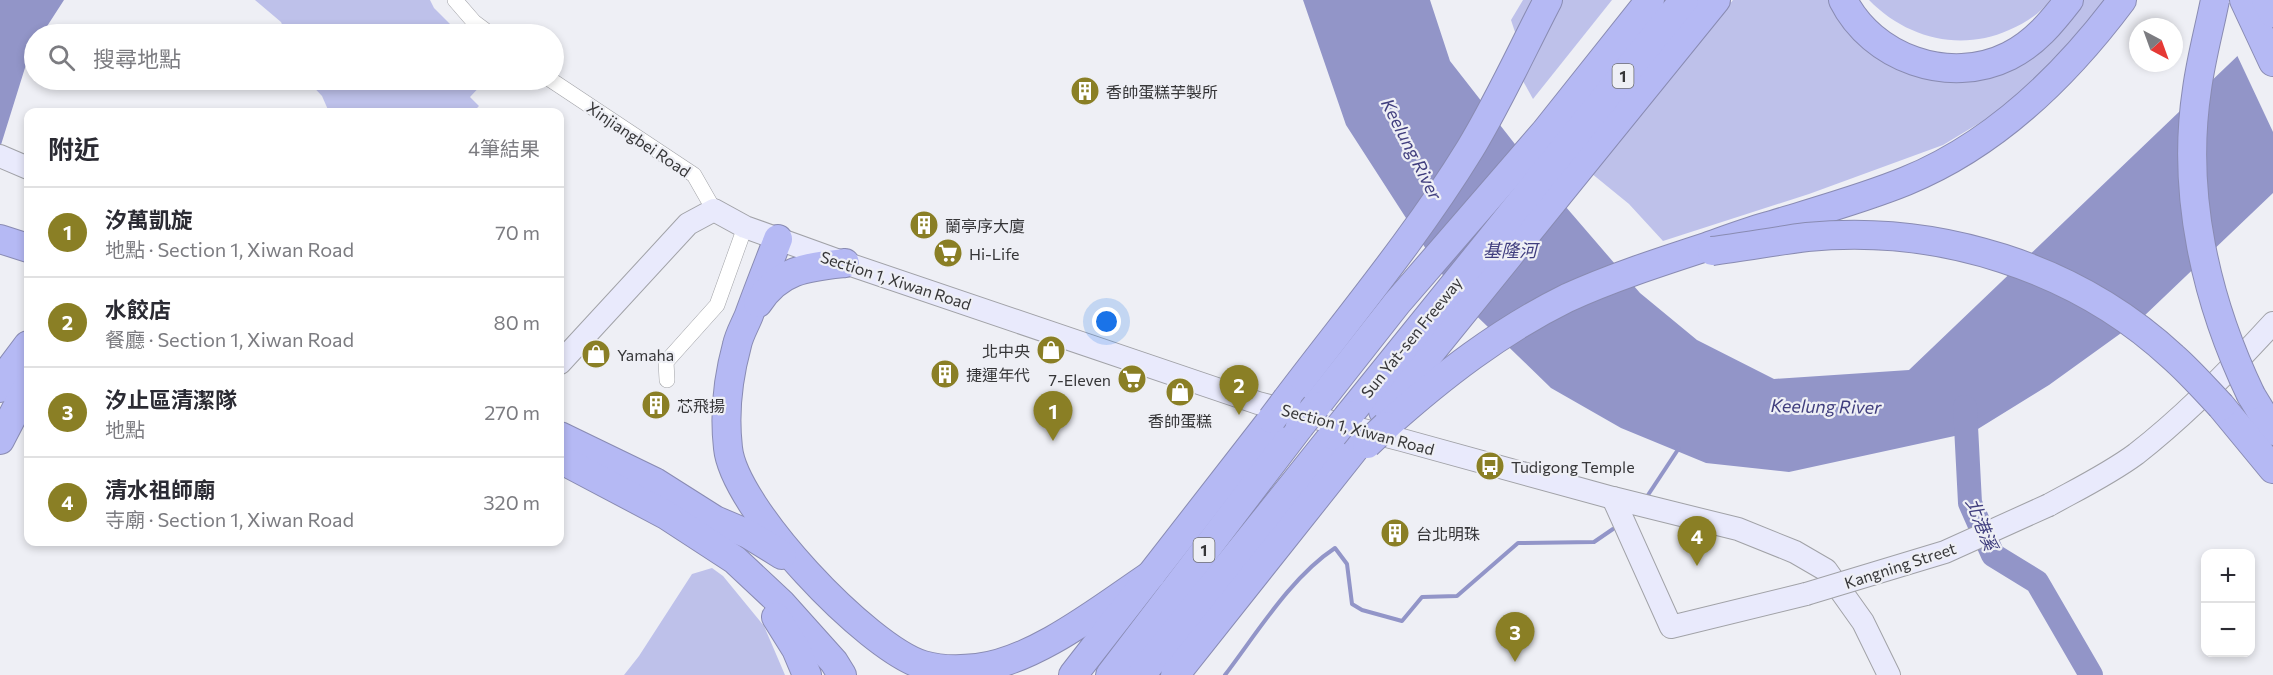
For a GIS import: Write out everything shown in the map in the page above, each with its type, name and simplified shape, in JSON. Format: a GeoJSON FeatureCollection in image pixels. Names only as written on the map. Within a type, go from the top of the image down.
{"type":"FeatureCollection","features":[{"type":"Feature","properties":{"kind":"highway"},"geometry":{"type":"LineString","coordinates":[[1072,675],[1280,409],[1396,255],[1471,148],[1548,0]]}},
{"type":"Feature","properties":{"kind":"highway"},"geometry":{"type":"LineString","coordinates":[[1554,144],[1626,0]]}},
{"type":"Feature","properties":{"kind":"highway","name":"Sun Yat-sen Freeway"},"geometry":{"type":"LineString","coordinates":[[1362,430],[1432,330],[1650,0]]}},
{"type":"Feature","properties":{"kind":"highway","name":"Sun Yat-sen Freeway"},"geometry":{"type":"LineString","coordinates":[[1110,675],[1397,303],[1554,144],[1684,0]]}},
{"type":"Feature","properties":{"kind":"highway"},"geometry":{"type":"LineString","coordinates":[[1554,144],[1716,0]]}},
{"type":"Feature","properties":{"kind":"highway"},"geometry":{"type":"LineString","coordinates":[[1843,0],[1850,14],[1887,50],[1913,61],[1945,68],[1977,67],[2009,56],[2040,36],[2069,0]]}},
{"type":"Feature","properties":{"kind":"highway"},"geometry":{"type":"LineString","coordinates":[[1175,675],[1327,486],[1362,430],[1431,386],[1502,334],[1567,298],[1672,258],[1769,225],[1827,209],[1906,181],[1949,160],[1996,129],[2040,94],[2097,34],[2122,0]]}},
{"type":"Feature","properties":{"kind":"highway"},"geometry":{"type":"LineString","coordinates":[[2216,0],[2196,90],[2192,152],[2196,212],[2211,295],[2235,362],[2251,395],[2273,431]]}},
{"type":"Feature","properties":{"kind":"highway"},"geometry":{"type":"LineString","coordinates":[[2244,0],[2273,62]]}},
{"type":"Feature","properties":{"kind":"highway"},"geometry":{"type":"LineString","coordinates":[[2266,0],[2273,13]]}},
{"type":"Feature","properties":{"kind":"highway"},"geometry":{"type":"LineString","coordinates":[[1672,258],[1808,237],[1875,236],[1953,244],[2023,264],[2079,289],[2125,318],[2173,356],[2221,406],[2273,469]]}},
{"type":"Feature","properties":{"kind":"highway"},"geometry":{"type":"LineString","coordinates":[[0,239],[24,247]]}},
{"type":"Feature","properties":{"kind":"highway"},"geometry":{"type":"LineString","coordinates":[[778,239],[737,343],[726,415],[728,451],[740,485],[749,502],[799,566],[879,640],[922,664],[950,669],[979,668],[1016,657],[1060,635],[1151,575]]}},
{"type":"Feature","properties":{"kind":"highway"},"geometry":{"type":"LineString","coordinates":[[747,320],[765,292],[776,281],[792,272],[808,267],[845,263]]}},
{"type":"Feature","properties":{"kind":"highway"},"geometry":{"type":"LineString","coordinates":[[0,388],[24,350]]}},
{"type":"Feature","properties":{"kind":"highway"},"geometry":{"type":"LineString","coordinates":[[0,440],[24,394]]}},
{"type":"Feature","properties":{"kind":"highway","name":"1"},"geometry":{"type":"LineString","coordinates":[[1141,675],[1362,430]]}},
{"type":"Feature","properties":{"kind":"highway"},"geometry":{"type":"LineString","coordinates":[[564,438],[655,482],[710,531],[809,611],[860,675]]}},
{"type":"Feature","properties":{"kind":"highway"},"geometry":{"type":"LineString","coordinates":[[564,461],[666,514],[710,531],[748,534],[799,566]]}},
{"type":"Feature","properties":{"kind":"highway"},"geometry":{"type":"LineString","coordinates":[[710,531],[766,604],[796,649],[807,675]]}},
{"type":"Feature","properties":{"kind":"highway"},"geometry":{"type":"LineString","coordinates":[[710,531],[735,560],[782,604],[834,662],[842,675]]}},
{"type":"Feature","properties":{"kind":"street"},"geometry":{"type":"LineString","coordinates":[[455,0],[477,24]]}},
{"type":"Feature","properties":{"kind":"street","name":"Xinjiangbei Road"},"geometry":{"type":"LineString","coordinates":[[564,89],[694,175],[714,210]]}},
{"type":"Feature","properties":{"kind":"street"},"geometry":{"type":"LineString","coordinates":[[0,156],[24,166]]}},
{"type":"Feature","properties":{"kind":"street"},"geometry":{"type":"LineString","coordinates":[[564,359],[688,224],[714,210]]}},
{"type":"Feature","properties":{"kind":"street","name":"Section 1, Xiwan Road"},"geometry":{"type":"LineString","coordinates":[[714,210],[745,227],[845,263],[1258,403],[1612,498],[1738,529],[1795,552],[1826,570],[1863,622],[1889,675]]}},
{"type":"Feature","properties":{"kind":"street"},"geometry":{"type":"LineString","coordinates":[[667,380],[666,362],[717,305],[745,227]]}},
{"type":"Feature","properties":{"kind":"street","name":"Kangning Street"},"geometry":{"type":"LineString","coordinates":[[1612,498],[1671,627],[1784,602],[1945,552],[2049,505],[2104,475],[2136,454],[2196,401],[2242,357],[2273,323]]}},
{"type":"Feature","properties":{"kind":"shaded area"},"geometry":{"type":"Polygon","coordinates":[[[255,0],[430,0],[434,8],[450,24],[282,24],[255,0]]]}},
{"type":"Feature","properties":{"kind":"shaded area"},"geometry":{"type":"Polygon","coordinates":[[[1523,0],[1548,0],[1516,35],[1511,20],[1523,0]]]}},
{"type":"Feature","properties":{"kind":"shaded area"},"geometry":{"type":"Polygon","coordinates":[[[1562,0],[1612,0],[1533,99],[1523,81],[1562,0]]]}},
{"type":"Feature","properties":{"kind":"shaded area"},"geometry":{"type":"Polygon","coordinates":[[[1733,0],[1831,0],[1834,6],[1975,77],[2083,0],[2109,0],[2077,40],[2001,110],[1943,145],[1809,194],[1663,241],[1629,204],[1591,173],[1733,0]]]}},
{"type":"Feature","properties":{"kind":"shaded area"},"geometry":{"type":"Polygon","coordinates":[[[1869,0],[2050,0],[2032,18],[2009,30],[1990,37],[1953,40],[1934,38],[1900,24],[1869,0]]]}},
{"type":"Feature","properties":{"kind":"shaded area"},"geometry":{"type":"Polygon","coordinates":[[[316,90],[477,90],[470,97],[479,106],[477,108],[327,108],[316,90]]]}},
{"type":"Feature","properties":{"kind":"shaded area"},"geometry":{"type":"Polygon","coordinates":[[[712,568],[723,576],[764,626],[785,675],[624,675],[639,656],[692,574],[712,568]]]}},
{"type":"Feature","properties":{"kind":"water"},"geometry":{"type":"Polygon","coordinates":[[[0,0],[64,0],[48,24],[24,24],[24,71],[0,148],[0,0]]]}},
{"type":"Feature","properties":{"kind":"water","name":"基隆河"},"geometry":{"type":"Polygon","coordinates":[[[1303,0],[1430,0],[1450,61],[1547,185],[1640,293],[1697,340],[1774,379],[1909,370],[2273,22],[2273,193],[2142,318],[2049,385],[1973,432],[1789,472],[1706,463],[1621,428],[1551,388],[1457,297],[1346,125],[1303,0]]]}},
{"type":"Feature","properties":{"kind":"pier"},"geometry":{"type":"Polygon","coordinates":[[[2273,19],[2273,132],[2236,53],[2273,19]]]}},
{"type":"Feature","properties":{"kind":"waterway","name":"北港溪"},"geometry":{"type":"LineString","coordinates":[[1965,407],[1970,503],[1993,555],[2037,582],[2091,675]]}},
{"type":"Feature","properties":{"kind":"waterway"},"geometry":{"type":"LineString","coordinates":[[1648,495],[1679,448]]}},
{"type":"Feature","properties":{"kind":"waterway"},"geometry":{"type":"LineString","coordinates":[[1225,675],[1289,590],[1319,560],[1335,548],[1347,564],[1352,604],[1362,610],[1402,621],[1422,597],[1457,596],[1518,543],[1594,542],[1613,529]]}},
{"type":"Feature","properties":{"kind":"place","name":"香帥蛋糕芋製所"},"geometry":{"type":"Point","coordinates":[1085,91]}},
{"type":"Feature","properties":{"kind":"place","name":"蘭亭序大廈"},"geometry":{"type":"Point","coordinates":[924,225]}},
{"type":"Feature","properties":{"kind":"place","name":"Hi-Life"},"geometry":{"type":"Point","coordinates":[948,253]}},
{"type":"Feature","properties":{"kind":"place","name":"北中央"},"geometry":{"type":"Point","coordinates":[1051,350]}},
{"type":"Feature","properties":{"kind":"place","name":"Yamaha"},"geometry":{"type":"Point","coordinates":[596,354]}},
{"type":"Feature","properties":{"kind":"place","name":"捷運年代"},"geometry":{"type":"Point","coordinates":[945,374]}},
{"type":"Feature","properties":{"kind":"place","name":"7-Eleven"},"geometry":{"type":"Point","coordinates":[1132,379]}},
{"type":"Feature","properties":{"kind":"place","name":"香帥蛋糕"},"geometry":{"type":"Point","coordinates":[1180,392]}},
{"type":"Feature","properties":{"kind":"place","name":"芯飛揚"},"geometry":{"type":"Point","coordinates":[656,405]}},
{"type":"Feature","properties":{"kind":"place","name":"水餃店"},"geometry":{"type":"Point","coordinates":[1239,415]}},
{"type":"Feature","properties":{"kind":"place","name":"汐萬凱旋"},"geometry":{"type":"Point","coordinates":[1053,441]}},
{"type":"Feature","properties":{"kind":"place","name":"Tudigong Temple"},"geometry":{"type":"Point","coordinates":[1490,466]}},
{"type":"Feature","properties":{"kind":"place","name":"台北明珠"},"geometry":{"type":"Point","coordinates":[1395,533]}},
{"type":"Feature","properties":{"kind":"place","name":"清水祖師廟"},"geometry":{"type":"Point","coordinates":[1697,566]}},
{"type":"Feature","properties":{"kind":"place","name":"汐止區清潔隊"},"geometry":{"type":"Point","coordinates":[1515,662]}},
{"type":"Feature","properties":{"kind":"water label","name":"Keelung River"},"geometry":{"type":"Point","coordinates":[1412,149]}},
{"type":"Feature","properties":{"kind":"water label","name":"Keelung River"},"geometry":{"type":"Point","coordinates":[1826,406]}}]}
